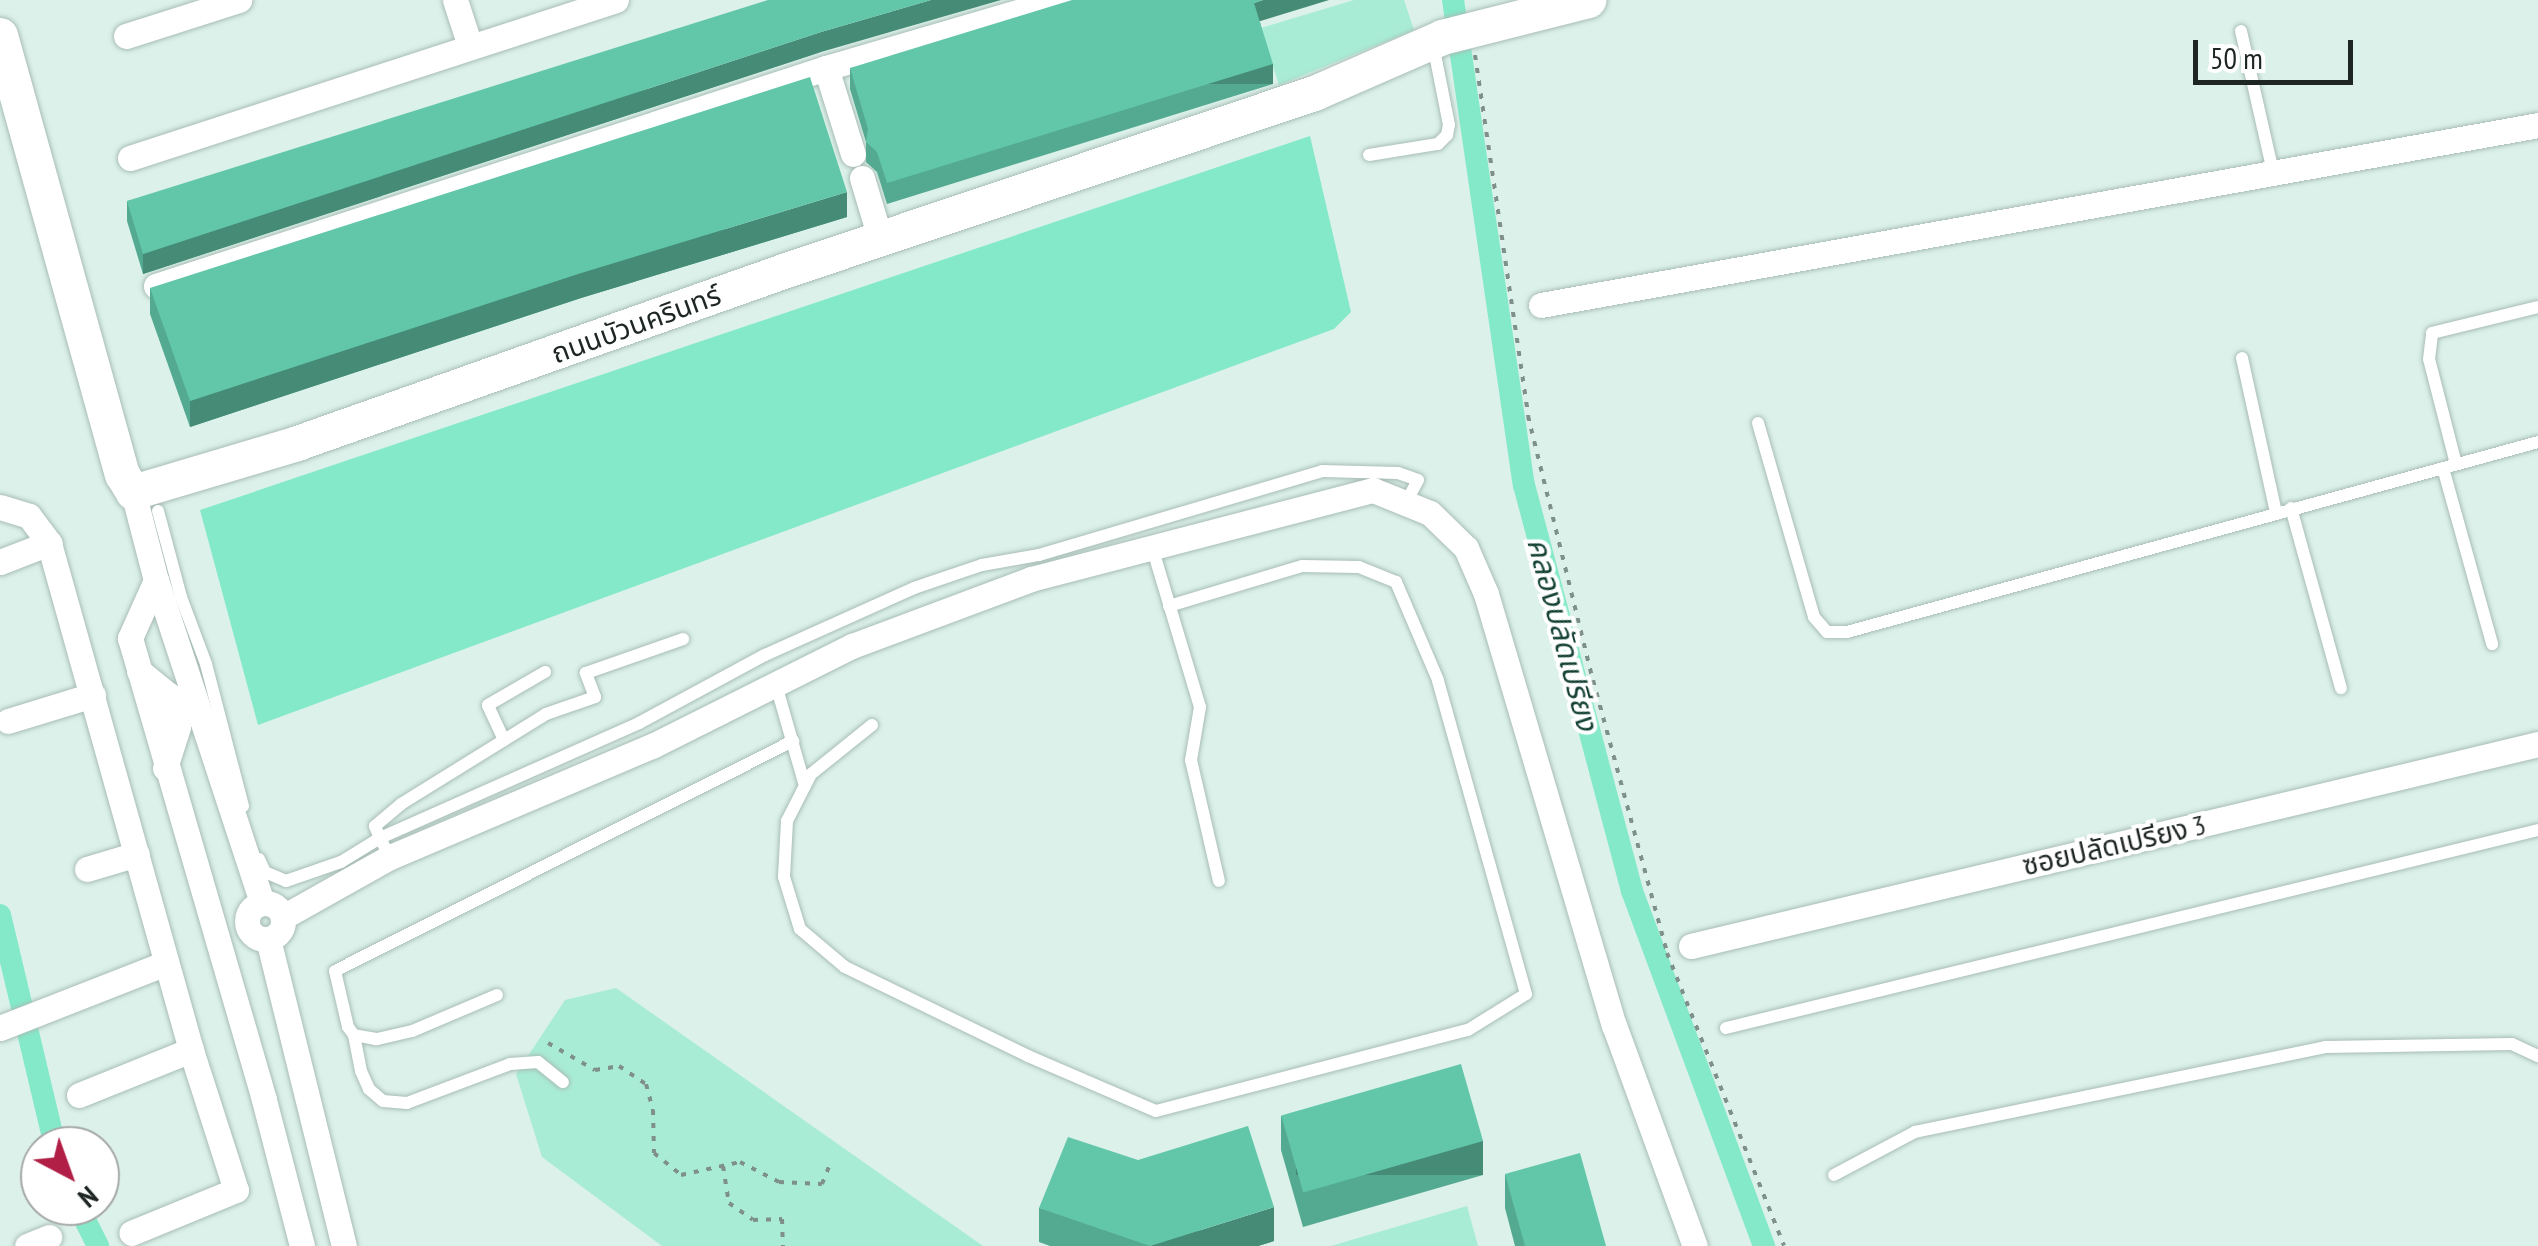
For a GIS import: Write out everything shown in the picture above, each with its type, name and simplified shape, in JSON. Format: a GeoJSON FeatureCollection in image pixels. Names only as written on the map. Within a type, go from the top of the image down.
{"type":"FeatureCollection","features":[{"type":"Feature","properties":{"kind":"street"},"geometry":{"type":"LineString","coordinates":[[126,36],[166,10],[239,0]]}},
{"type":"Feature","properties":{"kind":"street"},"geometry":{"type":"LineString","coordinates":[[454,0],[470,46]]}},
{"type":"Feature","properties":{"kind":"street"},"geometry":{"type":"LineString","coordinates":[[130,158],[616,0]]}},
{"type":"Feature","properties":{"kind":"street"},"geometry":{"type":"LineString","coordinates":[[156,286],[826,68],[1060,0]]}},
{"type":"Feature","properties":{"kind":"street","name":"ถนนบัวนครินทร์"},"geometry":{"type":"LineString","coordinates":[[146,502],[296,444],[880,238],[1329,88],[1508,18],[1588,0]]}},
{"type":"Feature","properties":{"kind":"street"},"geometry":{"type":"LineString","coordinates":[[0,35],[122,474],[146,502],[156,580],[271,919],[344,1246]]}},
{"type":"Feature","properties":{"kind":"street"},"geometry":{"type":"LineString","coordinates":[[826,68],[880,238]]}},
{"type":"Feature","properties":{"kind":"street"},"geometry":{"type":"LineString","coordinates":[[1542,305],[2538,125]]}},
{"type":"Feature","properties":{"kind":"street"},"geometry":{"type":"LineString","coordinates":[[271,919],[385,848],[652,746],[852,646],[1031,579],[1374,490],[1430,513],[1466,548],[1486,594],[1614,1026],[1695,1246]]}},
{"type":"Feature","properties":{"kind":"street"},"geometry":{"type":"LineString","coordinates":[[0,507],[28,516],[49,543],[191,1050],[236,1190],[131,1234]]}},
{"type":"Feature","properties":{"kind":"street"},"geometry":{"type":"LineString","coordinates":[[0,562],[49,543]]}},
{"type":"Feature","properties":{"kind":"street"},"geometry":{"type":"LineString","coordinates":[[156,580],[130,638],[139,671],[169,695],[178,726],[165,768],[264,1100],[302,1246]]}},
{"type":"Feature","properties":{"kind":"street"},"geometry":{"type":"LineString","coordinates":[[8,721],[93,694]]}},
{"type":"Feature","properties":{"kind":"street","name":"ซอยปลัดเปรียง 3"},"geometry":{"type":"LineString","coordinates":[[1691,946],[2538,744]]}},
{"type":"Feature","properties":{"kind":"street"},"geometry":{"type":"LineString","coordinates":[[88,870],[136,854]]}},
{"type":"Feature","properties":{"kind":"street"},"geometry":{"type":"LineString","coordinates":[[0,1028],[166,963]]}},
{"type":"Feature","properties":{"kind":"street"},"geometry":{"type":"LineString","coordinates":[[78,1095],[191,1050]]}},
{"type":"Feature","properties":{"kind":"lane"},"geometry":{"type":"LineString","coordinates":[[2241,30],[2273,172]]}},
{"type":"Feature","properties":{"kind":"lane"},"geometry":{"type":"LineString","coordinates":[[1369,155],[1438,144],[1447,136],[1449,39]]}},
{"type":"Feature","properties":{"kind":"lane"},"geometry":{"type":"LineString","coordinates":[[2492,644],[2429,359],[2432,333],[2538,307]]}},
{"type":"Feature","properties":{"kind":"lane"},"geometry":{"type":"LineString","coordinates":[[2242,358],[2284,510],[2341,688]]}},
{"type":"Feature","properties":{"kind":"lane"},"geometry":{"type":"LineString","coordinates":[[1758,422],[1814,618],[1827,632],[1847,632],[2538,442]]}},
{"type":"Feature","properties":{"kind":"lane"},"geometry":{"type":"LineString","coordinates":[[146,502],[206,664],[254,849],[265,872],[286,881],[317,874],[385,848],[765,655],[914,588],[982,564],[1038,555],[1322,471],[1398,474],[1418,480],[1406,503]]}},
{"type":"Feature","properties":{"kind":"lane"},"geometry":{"type":"LineString","coordinates":[[1152,547],[1200,707],[1190,760],[1220,881]]}},
{"type":"Feature","properties":{"kind":"lane"},"geometry":{"type":"LineString","coordinates":[[872,725],[811,774],[788,821],[784,877],[800,928],[845,967],[1028,1056],[1156,1111],[1468,1030],[1526,994],[1438,680],[1396,582],[1358,567],[1302,566],[1169,606]]}},
{"type":"Feature","properties":{"kind":"lane"},"geometry":{"type":"LineString","coordinates":[[385,848],[375,826],[401,804],[546,714],[594,696],[586,673],[683,639]]}},
{"type":"Feature","properties":{"kind":"lane"},"geometry":{"type":"LineString","coordinates":[[504,740],[488,704],[545,672]]}},
{"type":"Feature","properties":{"kind":"lane"},"geometry":{"type":"LineString","coordinates":[[776,684],[805,786]]}},
{"type":"Feature","properties":{"kind":"lane"},"geometry":{"type":"LineString","coordinates":[[563,1082],[538,1062],[510,1064],[407,1102],[383,1101],[369,1089],[361,1071],[354,1035],[338,999],[334,971],[793,742]]}},
{"type":"Feature","properties":{"kind":"lane"},"geometry":{"type":"LineString","coordinates":[[1726,1028],[2538,830]]}},
{"type":"Feature","properties":{"kind":"lane"},"geometry":{"type":"LineString","coordinates":[[354,1035],[376,1040],[412,1032],[497,995]]}},
{"type":"Feature","properties":{"kind":"lane"},"geometry":{"type":"LineString","coordinates":[[1834,1176],[1916,1132],[2325,1047],[2512,1044],[2538,1056]]}},
{"type":"Feature","properties":{"kind":"path"},"geometry":{"type":"LineString","coordinates":[[1449,39],[1528,416],[1593,680],[1667,954],[1784,1246]]}},
{"type":"Feature","properties":{"kind":"path"},"geometry":{"type":"LineString","coordinates":[[548,1043],[594,1070],[619,1066],[646,1084],[653,1110],[654,1153],[682,1175],[740,1162],[779,1182],[822,1184],[830,1164]]}},
{"type":"Feature","properties":{"kind":"path"},"geometry":{"type":"LineString","coordinates":[[723,1166],[729,1202],[753,1220],[782,1219],[783,1246]]}},
{"type":"Feature","properties":{"kind":"shaded area"},"geometry":{"type":"Polygon","coordinates":[[[1354,0],[1404,0],[1414,30],[1279,85],[1261,28],[1354,0]]]}},
{"type":"Feature","properties":{"kind":"shaded area"},"geometry":{"type":"Polygon","coordinates":[[[1310,136],[1351,312],[1334,329],[258,725],[200,510],[1310,136]]]}},
{"type":"Feature","properties":{"kind":"shaded area"},"geometry":{"type":"Polygon","coordinates":[[[616,988],[983,1246],[662,1246],[542,1157],[516,1074],[565,1000],[616,988]]]}},
{"type":"Feature","properties":{"kind":"shaded area"},"geometry":{"type":"Polygon","coordinates":[[[1467,1206],[1478,1246],[1331,1246],[1467,1206]]]}},
{"type":"Feature","properties":{"kind":"building"},"geometry":{"type":"Polygon","coordinates":[[[768,0],[931,0],[821,32],[143,254],[127,201],[768,0]]]}},
{"type":"Feature","properties":{"kind":"building"},"geometry":{"type":"Polygon","coordinates":[[[1072,0],[1263,0],[1254,3],[1273,64],[887,183],[877,152],[866,142],[868,129],[850,68],[1072,0]]]}},
{"type":"Feature","properties":{"kind":"building"},"geometry":{"type":"Polygon","coordinates":[[[810,77],[847,192],[581,273],[190,401],[150,288],[810,77]]]}},
{"type":"Feature","properties":{"kind":"building"},"geometry":{"type":"Polygon","coordinates":[[[1461,1064],[1483,1141],[1303,1192],[1281,1116],[1461,1064]]]}},
{"type":"Feature","properties":{"kind":"building"},"geometry":{"type":"Polygon","coordinates":[[[1248,1126],[1274,1207],[1150,1246],[1039,1208],[1068,1137],[1138,1160],[1248,1126]]]}},
{"type":"Feature","properties":{"kind":"building"},"geometry":{"type":"Polygon","coordinates":[[[1580,1153],[1606,1246],[1525,1246],[1505,1174],[1580,1153]]]}},
{"type":"Feature","properties":{"kind":"waterway","name":"คลองปลัดเปรียง"},"geometry":{"type":"LineString","coordinates":[[1453,0],[1524,485],[1632,891],[1764,1246]]}},
{"type":"Feature","properties":{"kind":"waterway"},"geometry":{"type":"LineString","coordinates":[[0,915],[50,1126]]}},
{"type":"Feature","properties":{"kind":"waterway"},"geometry":{"type":"LineString","coordinates":[[88,1226],[98,1246]]}}]}
